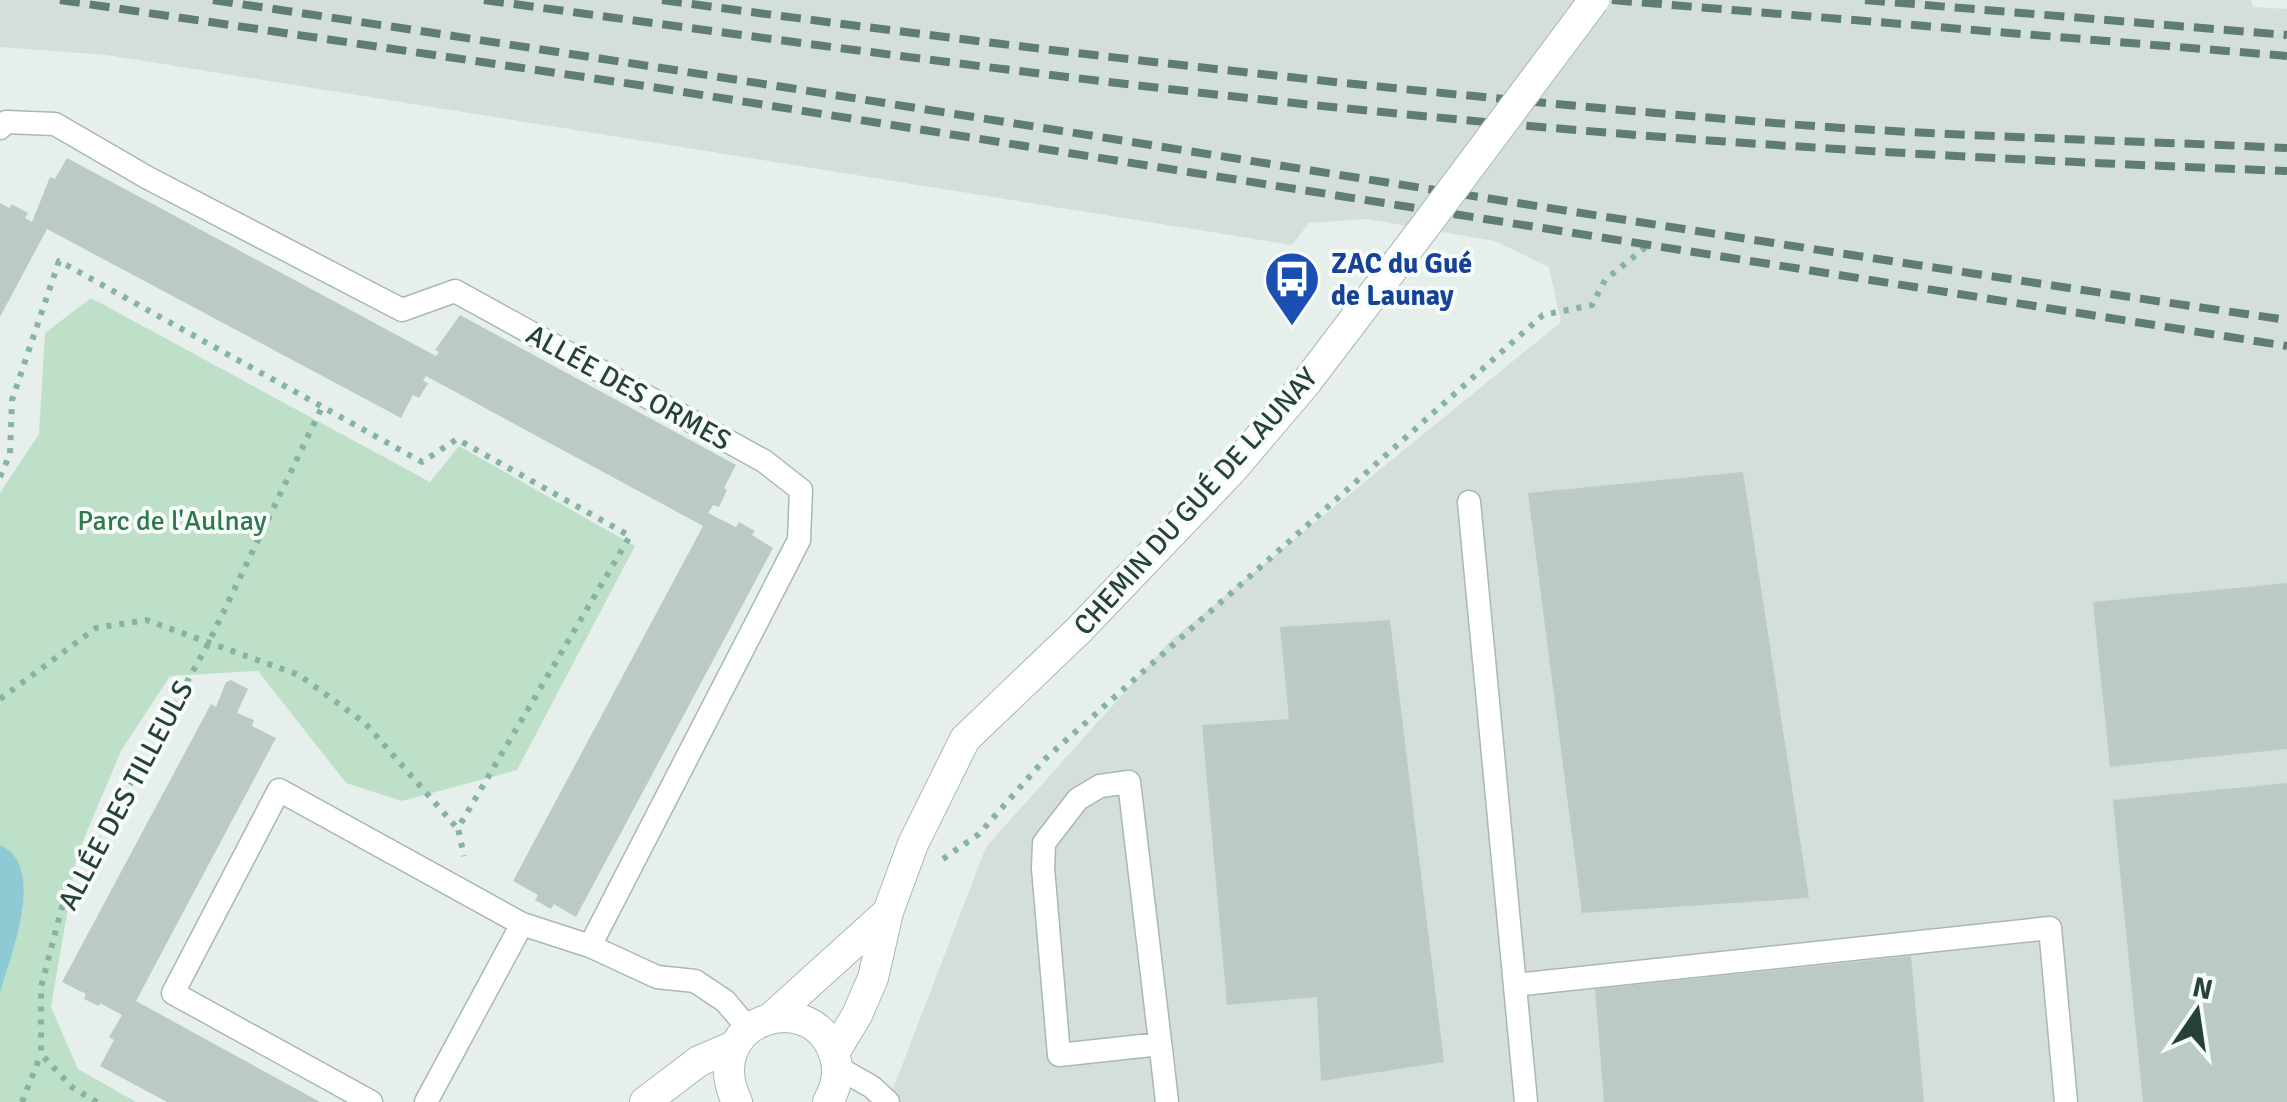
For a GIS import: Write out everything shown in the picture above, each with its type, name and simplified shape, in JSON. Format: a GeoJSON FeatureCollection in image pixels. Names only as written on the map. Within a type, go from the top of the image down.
{"type":"FeatureCollection","features":[{"type":"Feature","properties":{"kind":"street","name":"CHEMIN DU GUÉ DE LAUNAY"},"geometry":{"type":"LineString","coordinates":[[828,1102],[836,1082],[836,1060],[873,978],[901,875],[965,739],[1079,630],[1231,470],[1306,384],[1594,0]]}},
{"type":"Feature","properties":{"kind":"street","name":"CHEMIN DU GUÉ DE LAUNAY"},"geometry":{"type":"LineString","coordinates":[[645,1102],[700,1061],[751,1030],[888,912]]}},
{"type":"Feature","properties":{"kind":"street"},"geometry":{"type":"LineString","coordinates":[[737,1102],[727,1071],[751,1030],[802,1020],[816,1028],[836,1060]]}},
{"type":"Feature","properties":{"kind":"lane","name":"ALLÉE DES ORMES"},"geometry":{"type":"LineString","coordinates":[[0,128],[6,122],[55,124],[148,178],[402,310],[454,291],[764,461],[801,490],[798,540],[590,946]]}},
{"type":"Feature","properties":{"kind":"lane"},"geometry":{"type":"LineString","coordinates":[[1469,502],[1526,1102]]}},
{"type":"Feature","properties":{"kind":"lane"},"geometry":{"type":"LineString","coordinates":[[1160,1044],[1059,1055],[1044,842],[1078,800],[1100,786],[1128,782],[1160,1044],[1167,1102]]}},
{"type":"Feature","properties":{"kind":"lane"},"geometry":{"type":"LineString","coordinates":[[372,1102],[173,993],[279,790],[522,924],[590,946],[656,977],[695,981],[726,1001],[751,1030]]}},
{"type":"Feature","properties":{"kind":"lane"},"geometry":{"type":"LineString","coordinates":[[426,1102],[522,924]]}},
{"type":"Feature","properties":{"kind":"lane"},"geometry":{"type":"LineString","coordinates":[[1515,984],[2050,928],[2066,1102]]}},
{"type":"Feature","properties":{"kind":"lane"},"geometry":{"type":"LineString","coordinates":[[836,1060],[888,1102]]}},
{"type":"Feature","properties":{"kind":"path"},"geometry":{"type":"LineString","coordinates":[[901,875],[949,857],[979,834],[1045,759],[1544,315],[1592,305],[1604,280],[1647,246]]}},
{"type":"Feature","properties":{"kind":"path"},"geometry":{"type":"LineString","coordinates":[[0,477],[10,454],[12,400],[59,261],[422,462],[457,439],[630,536],[458,828]]}},
{"type":"Feature","properties":{"kind":"path","name":"ALLÉE DES TILLEULS"},"geometry":{"type":"LineString","coordinates":[[22,1102],[40,1054],[41,987],[62,907],[208,644],[322,407]]}},
{"type":"Feature","properties":{"kind":"path"},"geometry":{"type":"LineString","coordinates":[[0,699],[96,628],[146,620],[299,675],[365,723],[458,828],[474,896]]}},
{"type":"Feature","properties":{"kind":"path"},"geometry":{"type":"LineString","coordinates":[[40,1054],[73,1088],[97,1102]]}},
{"type":"Feature","properties":{"kind":"path"},"geometry":{"type":"LineString","coordinates":[[73,1088],[74,1102]]}},
{"type":"Feature","properties":{"kind":"shaded area","name":"ZAC du Gué de Launay"},"geometry":{"type":"Polygon","coordinates":[[[0,0],[2251,0],[2253,7],[2287,9],[2287,1102],[888,1102],[986,847],[1172,639],[1561,322],[1549,267],[1495,241],[1367,219],[1309,223],[1292,245],[107,55],[0,47],[0,0]]]}},
{"type":"Feature","properties":{"kind":"green space","name":"Parc de l'Aulnay"},"geometry":{"type":"Polygon","coordinates":[[[91,298],[430,482],[459,446],[635,546],[517,770],[402,801],[346,783],[258,671],[170,676],[121,751],[77,855],[51,1007],[78,1069],[136,1102],[0,1102],[0,493],[39,434],[45,333],[91,298]]]}},
{"type":"Feature","properties":{"kind":"water"},"geometry":{"type":"Polygon","coordinates":[[[0,845],[14,856],[22,872],[24,892],[17,936],[0,993],[0,845]]]}},
{"type":"Feature","properties":{"kind":"building"},"geometry":{"type":"Polygon","coordinates":[[[67,158],[436,356],[439,352],[435,350],[460,315],[736,465],[719,507],[713,505],[708,513],[736,527],[739,522],[773,548],[576,917],[554,904],[551,909],[535,900],[538,895],[513,881],[703,526],[426,376],[423,381],[428,383],[419,398],[413,395],[401,418],[47,229],[0,317],[0,203],[28,213],[25,218],[32,222],[50,177],[55,179],[67,158]]]}},
{"type":"Feature","properties":{"kind":"building"},"geometry":{"type":"Polygon","coordinates":[[[1743,472],[1809,898],[1582,913],[1528,493],[1743,472]]]}},
{"type":"Feature","properties":{"kind":"building"},"geometry":{"type":"Polygon","coordinates":[[[2287,583],[2287,749],[2110,767],[2093,602],[2287,583]]]}},
{"type":"Feature","properties":{"kind":"building"},"geometry":{"type":"Polygon","coordinates":[[[1390,620],[1444,1062],[1321,1081],[1317,997],[1227,1005],[1202,725],[1289,719],[1280,627],[1390,620]]]}},
{"type":"Feature","properties":{"kind":"building"},"geometry":{"type":"Polygon","coordinates":[[[231,680],[248,689],[237,713],[254,720],[252,726],[276,738],[136,1001],[320,1102],[167,1102],[100,1066],[114,1040],[109,1037],[122,1015],[84,999],[86,994],[62,982],[211,704],[216,707],[226,682],[231,680]]]}},
{"type":"Feature","properties":{"kind":"building"},"geometry":{"type":"Polygon","coordinates":[[[2287,783],[2287,1102],[2143,1102],[2113,800],[2287,783]]]}},
{"type":"Feature","properties":{"kind":"building"},"geometry":{"type":"Polygon","coordinates":[[[1911,956],[1924,1102],[1604,1102],[1595,989],[1911,956]]]}},
{"type":"Feature","properties":{"kind":"railway"},"geometry":{"type":"LineString","coordinates":[[60,0],[652,87],[2287,346]]}},
{"type":"Feature","properties":{"kind":"railway"},"geometry":{"type":"LineString","coordinates":[[213,0],[2287,320]]}},
{"type":"Feature","properties":{"kind":"railway"},"geometry":{"type":"LineString","coordinates":[[484,0],[1077,78],[1433,117],[1860,150],[2287,171]]}},
{"type":"Feature","properties":{"kind":"railway"},"geometry":{"type":"LineString","coordinates":[[662,0],[1224,70],[1646,112],[1912,132],[2287,148]]}},
{"type":"Feature","properties":{"kind":"railway"},"geometry":{"type":"LineString","coordinates":[[1612,0],[2287,56]]}},
{"type":"Feature","properties":{"kind":"railway"},"geometry":{"type":"LineString","coordinates":[[1865,0],[2287,35]]}},
{"type":"Feature","properties":{"kind":"place","name":"ZAC du Gué de Launay"},"geometry":{"type":"Point","coordinates":[1292,328]}}]}
